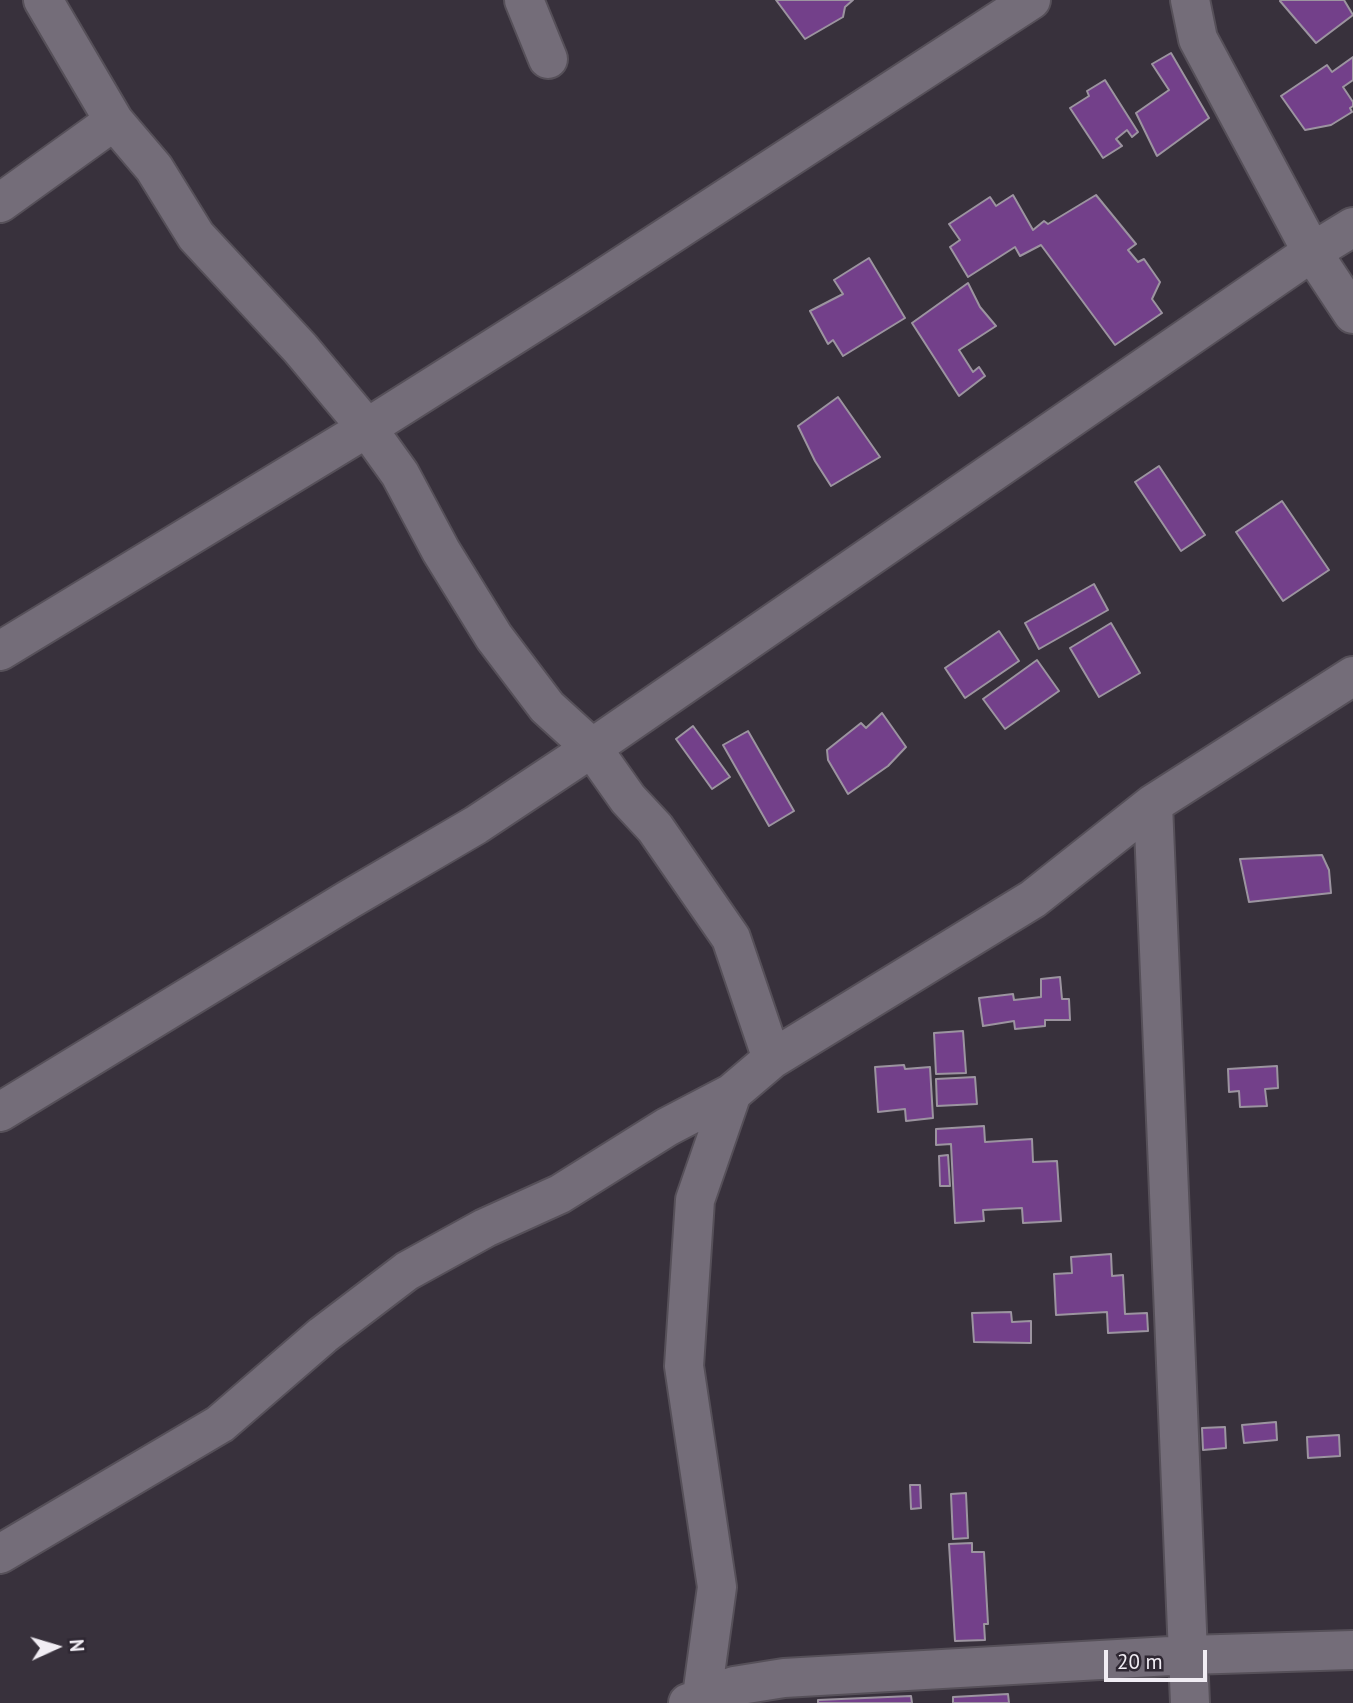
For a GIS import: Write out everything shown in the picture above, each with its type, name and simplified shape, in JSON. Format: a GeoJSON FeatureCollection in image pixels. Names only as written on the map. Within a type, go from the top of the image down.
{"type":"FeatureCollection","features":[{"type":"Feature","properties":{"kind":"street"},"geometry":{"type":"LineString","coordinates":[[43,0],[114,121],[154,168],[196,236],[300,348],[367,428],[400,474],[441,551],[494,637],[547,707],[592,748],[628,799],[655,828],[731,938],[772,1059]]}},
{"type":"Feature","properties":{"kind":"street"},"geometry":{"type":"LineString","coordinates":[[524,0],[548,59]]}},
{"type":"Feature","properties":{"kind":"street"},"geometry":{"type":"LineString","coordinates":[[0,651],[367,428],[1031,0]]}},
{"type":"Feature","properties":{"kind":"street"},"geometry":{"type":"LineString","coordinates":[[1190,0],[1198,39],[1312,252],[1353,314]]}},
{"type":"Feature","properties":{"kind":"street"},"geometry":{"type":"LineString","coordinates":[[0,203],[114,121]]}},
{"type":"Feature","properties":{"kind":"street"},"geometry":{"type":"LineString","coordinates":[[0,1112],[476,825],[1312,252],[1353,227]]}},
{"type":"Feature","properties":{"kind":"street"},"geometry":{"type":"LineString","coordinates":[[0,1554],[220,1424],[323,1335],[407,1271],[485,1228],[560,1194],[667,1127],[732,1093],[772,1059],[1033,900],[1153,804],[1353,676]]}},
{"type":"Feature","properties":{"kind":"street"},"geometry":{"type":"LineString","coordinates":[[1153,804],[1190,1703]]}},
{"type":"Feature","properties":{"kind":"street"},"geometry":{"type":"LineString","coordinates":[[697,1701],[717,1587],[684,1366],[695,1200],[732,1093]]}},
{"type":"Feature","properties":{"kind":"street"},"geometry":{"type":"LineString","coordinates":[[697,1701],[734,1686],[784,1678],[1188,1655],[1353,1650]]}},
{"type":"Feature","properties":{"kind":"building"},"geometry":{"type":"Polygon","coordinates":[[[776,0],[853,0],[845,7],[843,17],[805,39],[776,0]]]}},
{"type":"Feature","properties":{"kind":"building"},"geometry":{"type":"Polygon","coordinates":[[[1281,0],[1344,0],[1353,15],[1316,43],[1281,0]]]}},
{"type":"Feature","properties":{"kind":"building"},"geometry":{"type":"Polygon","coordinates":[[[1171,53],[1209,118],[1157,156],[1136,113],[1169,90],[1152,64],[1171,53]]]}},
{"type":"Feature","properties":{"kind":"building"},"geometry":{"type":"Polygon","coordinates":[[[1353,57],[1353,80],[1343,87],[1353,102],[1350,108],[1352,112],[1331,125],[1305,130],[1281,96],[1327,65],[1332,72],[1353,57]]]}},
{"type":"Feature","properties":{"kind":"building"},"geometry":{"type":"Polygon","coordinates":[[[1105,80],[1138,132],[1132,137],[1127,130],[1116,139],[1122,146],[1103,158],[1070,108],[1089,96],[1087,91],[1105,80]]]}},
{"type":"Feature","properties":{"kind":"building"},"geometry":{"type":"Polygon","coordinates":[[[1013,195],[1033,230],[1044,221],[1048,224],[1096,195],[1136,244],[1128,250],[1138,262],[1144,259],[1160,282],[1152,299],[1162,313],[1115,345],[1041,245],[1020,256],[1015,247],[968,277],[950,247],[960,240],[949,224],[990,197],[996,206],[1013,195]]]}},
{"type":"Feature","properties":{"kind":"building"},"geometry":{"type":"Polygon","coordinates":[[[869,258],[905,318],[843,356],[833,340],[828,344],[810,311],[843,294],[834,280],[869,258]]]}},
{"type":"Feature","properties":{"kind":"building"},"geometry":{"type":"Polygon","coordinates":[[[968,283],[980,307],[996,326],[959,350],[973,372],[979,367],[985,376],[959,396],[912,323],[968,283]]]}},
{"type":"Feature","properties":{"kind":"building"},"geometry":{"type":"Polygon","coordinates":[[[838,397],[880,457],[831,486],[798,426],[838,397]]]}},
{"type":"Feature","properties":{"kind":"building"},"geometry":{"type":"Polygon","coordinates":[[[1159,466],[1205,535],[1181,551],[1135,482],[1159,466]]]}},
{"type":"Feature","properties":{"kind":"building"},"geometry":{"type":"Polygon","coordinates":[[[1282,501],[1329,570],[1283,601],[1236,532],[1282,501]]]}},
{"type":"Feature","properties":{"kind":"building"},"geometry":{"type":"Polygon","coordinates":[[[1094,584],[1108,610],[1039,649],[1025,623],[1094,584]]]}},
{"type":"Feature","properties":{"kind":"building"},"geometry":{"type":"Polygon","coordinates":[[[1111,623],[1140,673],[1099,697],[1070,648],[1111,623]]]}},
{"type":"Feature","properties":{"kind":"building"},"geometry":{"type":"Polygon","coordinates":[[[999,631],[1019,661],[965,698],[945,668],[999,631]]]}},
{"type":"Feature","properties":{"kind":"building"},"geometry":{"type":"Polygon","coordinates":[[[1037,660],[1059,691],[1005,729],[983,699],[1037,660]]]}},
{"type":"Feature","properties":{"kind":"building"},"geometry":{"type":"Polygon","coordinates":[[[882,713],[906,747],[888,766],[848,794],[828,760],[827,750],[861,723],[866,728],[882,713]]]}},
{"type":"Feature","properties":{"kind":"building"},"geometry":{"type":"Polygon","coordinates":[[[693,726],[730,777],[712,789],[676,739],[693,726]]]}},
{"type":"Feature","properties":{"kind":"building"},"geometry":{"type":"Polygon","coordinates":[[[748,731],[794,811],[769,826],[723,745],[748,731]]]}},
{"type":"Feature","properties":{"kind":"building"},"geometry":{"type":"Polygon","coordinates":[[[1322,855],[1329,870],[1331,893],[1249,902],[1240,859],[1322,855]]]}},
{"type":"Feature","properties":{"kind":"building"},"geometry":{"type":"Polygon","coordinates":[[[1060,977],[1062,999],[1069,999],[1070,1020],[1045,1020],[1045,1026],[1015,1029],[1014,1021],[983,1026],[979,998],[1013,994],[1014,1000],[1041,997],[1041,979],[1060,977]]]}},
{"type":"Feature","properties":{"kind":"building"},"geometry":{"type":"Polygon","coordinates":[[[963,1031],[966,1073],[936,1074],[934,1033],[963,1031]]]}},
{"type":"Feature","properties":{"kind":"building"},"geometry":{"type":"Polygon","coordinates":[[[904,1065],[905,1069],[930,1067],[933,1118],[906,1121],[905,1109],[878,1112],[875,1067],[904,1065]]]}},
{"type":"Feature","properties":{"kind":"building"},"geometry":{"type":"Polygon","coordinates":[[[1277,1066],[1278,1088],[1265,1089],[1267,1106],[1240,1107],[1239,1091],[1229,1092],[1228,1069],[1277,1066]]]}},
{"type":"Feature","properties":{"kind":"building"},"geometry":{"type":"Polygon","coordinates":[[[975,1077],[977,1104],[937,1106],[936,1079],[975,1077]]]}},
{"type":"Feature","properties":{"kind":"building"},"geometry":{"type":"Polygon","coordinates":[[[984,1126],[985,1142],[1032,1139],[1033,1162],[1057,1161],[1061,1221],[1023,1223],[1022,1208],[983,1210],[984,1221],[955,1223],[951,1144],[936,1145],[936,1129],[984,1126]]]}},
{"type":"Feature","properties":{"kind":"building"},"geometry":{"type":"Polygon","coordinates":[[[948,1155],[950,1186],[940,1186],[939,1156],[948,1155]]]}},
{"type":"Feature","properties":{"kind":"building"},"geometry":{"type":"Polygon","coordinates":[[[1111,1254],[1112,1276],[1123,1275],[1125,1314],[1147,1313],[1148,1331],[1108,1333],[1107,1312],[1056,1315],[1054,1274],[1072,1273],[1071,1257],[1111,1254]]]}},
{"type":"Feature","properties":{"kind":"building"},"geometry":{"type":"Polygon","coordinates":[[[1011,1312],[1012,1322],[1031,1321],[1031,1343],[974,1342],[972,1313],[1011,1312]]]}},
{"type":"Feature","properties":{"kind":"building"},"geometry":{"type":"Polygon","coordinates":[[[1276,1422],[1277,1440],[1244,1443],[1242,1425],[1276,1422]]]}},
{"type":"Feature","properties":{"kind":"building"},"geometry":{"type":"Polygon","coordinates":[[[1225,1427],[1226,1448],[1203,1450],[1202,1428],[1225,1427]]]}},
{"type":"Feature","properties":{"kind":"building"},"geometry":{"type":"Polygon","coordinates":[[[1339,1435],[1340,1456],[1308,1458],[1307,1437],[1339,1435]]]}},
{"type":"Feature","properties":{"kind":"building"},"geometry":{"type":"Polygon","coordinates":[[[910,1485],[920,1485],[921,1508],[911,1509],[910,1485]]]}},
{"type":"Feature","properties":{"kind":"building"},"geometry":{"type":"Polygon","coordinates":[[[966,1493],[968,1538],[953,1539],[951,1494],[966,1493]]]}},
{"type":"Feature","properties":{"kind":"building"},"geometry":{"type":"Polygon","coordinates":[[[972,1543],[972,1552],[984,1552],[988,1624],[984,1624],[985,1640],[955,1641],[949,1544],[972,1543]]]}},
{"type":"Feature","properties":{"kind":"building"},"geometry":{"type":"Polygon","coordinates":[[[1008,1694],[1009,1703],[953,1703],[953,1697],[1008,1694]]]}},
{"type":"Feature","properties":{"kind":"building"},"geometry":{"type":"Polygon","coordinates":[[[911,1696],[912,1703],[818,1703],[818,1700],[911,1696]]]}}]}
